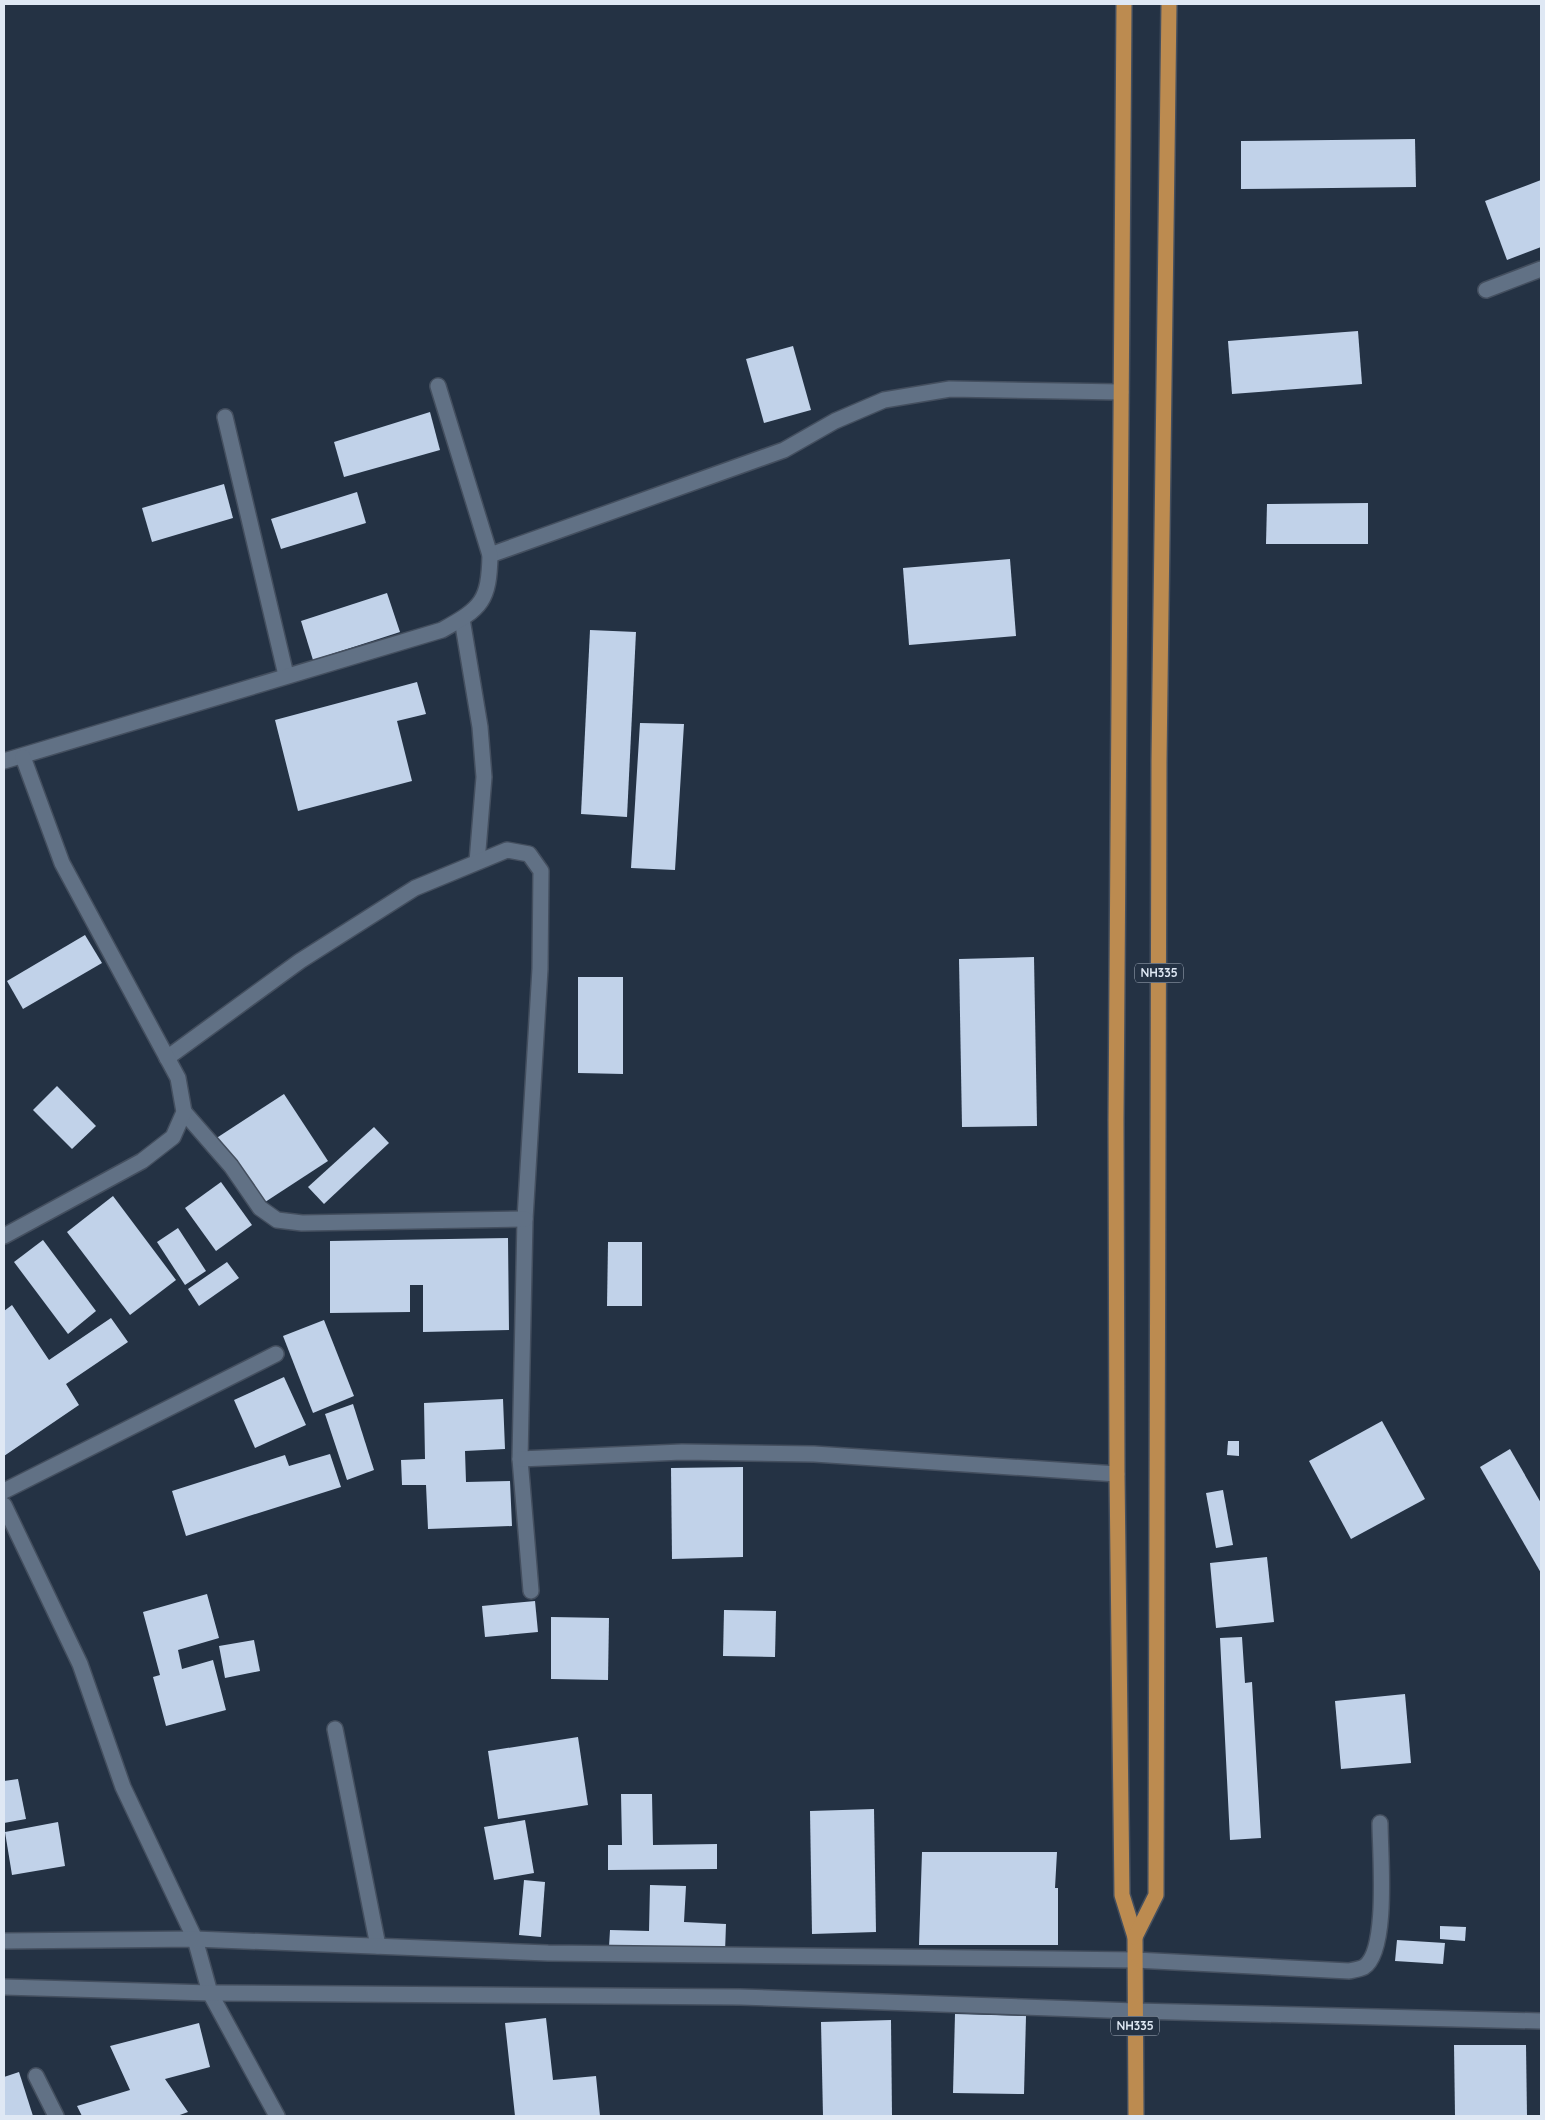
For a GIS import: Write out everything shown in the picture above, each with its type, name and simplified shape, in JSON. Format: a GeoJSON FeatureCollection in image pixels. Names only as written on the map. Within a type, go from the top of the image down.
{"type":"FeatureCollection","features":[{"type":"Feature","properties":{"kind":"highway","name":"NH335"},"geometry":{"type":"LineString","coordinates":[[1124,4],[1116,1110],[1116,1474],[1122,1895],[1135,1937],[1136,2116]]}},
{"type":"Feature","properties":{"kind":"highway","name":"NH335"},"geometry":{"type":"LineString","coordinates":[[1135,1937],[1156,1895],[1159,761],[1169,4]]}},
{"type":"Feature","properties":{"kind":"street"},"geometry":{"type":"LineString","coordinates":[[1486,290],[1541,269]]}},
{"type":"Feature","properties":{"kind":"street"},"geometry":{"type":"LineString","coordinates":[[4,761],[23,757],[286,675],[442,630],[462,619],[483,602],[490,581],[490,555],[438,386]]}},
{"type":"Feature","properties":{"kind":"street"},"geometry":{"type":"LineString","coordinates":[[490,555],[784,450],[835,421],[884,400],[950,389],[1121,392]]}},
{"type":"Feature","properties":{"kind":"street"},"geometry":{"type":"LineString","coordinates":[[225,417],[286,675]]}},
{"type":"Feature","properties":{"kind":"street"},"geometry":{"type":"LineString","coordinates":[[462,619],[480,727],[483,768],[477,862]]}},
{"type":"Feature","properties":{"kind":"street"},"geometry":{"type":"LineString","coordinates":[[23,757],[62,864],[178,1078],[184,1112],[218,1150],[260,1208],[277,1220],[302,1223],[525,1219]]}},
{"type":"Feature","properties":{"kind":"street"},"geometry":{"type":"LineString","coordinates":[[167,1058],[300,962],[415,888],[507,850],[529,854],[541,871],[540,969],[525,1219],[520,1459],[531,1590]]}},
{"type":"Feature","properties":{"kind":"street"},"geometry":{"type":"LineString","coordinates":[[4,1236],[142,1161],[173,1137],[184,1112]]}},
{"type":"Feature","properties":{"kind":"street"},"geometry":{"type":"LineString","coordinates":[[4,1491],[276,1354]]}},
{"type":"Feature","properties":{"kind":"street"},"geometry":{"type":"LineString","coordinates":[[520,1459],[682,1452],[814,1454],[1116,1474]]}},
{"type":"Feature","properties":{"kind":"street"},"geometry":{"type":"LineString","coordinates":[[4,1505],[80,1664],[123,1787],[196,1945],[210,1993],[276,2116]]}},
{"type":"Feature","properties":{"kind":"street"},"geometry":{"type":"LineString","coordinates":[[335,1729],[378,1946]]}},
{"type":"Feature","properties":{"kind":"street"},"geometry":{"type":"LineString","coordinates":[[4,1941],[378,1946],[548,1953],[1135,1960],[1349,1971],[1365,1966],[1376,1953],[1381,1928],[1380,1823]]}},
{"type":"Feature","properties":{"kind":"street"},"geometry":{"type":"LineString","coordinates":[[4,1987],[210,1993],[740,1997],[1135,2011],[1541,2021]]}},
{"type":"Feature","properties":{"kind":"street"},"geometry":{"type":"LineString","coordinates":[[36,2076],[56,2116]]}},
{"type":"Feature","properties":{"kind":"building"},"geometry":{"type":"Polygon","coordinates":[[[1415,139],[1416,187],[1241,189],[1241,141],[1415,139]]]}},
{"type":"Feature","properties":{"kind":"building"},"geometry":{"type":"Polygon","coordinates":[[[1541,180],[1541,247],[1507,260],[1485,201],[1541,180]]]}},
{"type":"Feature","properties":{"kind":"building"},"geometry":{"type":"Polygon","coordinates":[[[1358,331],[1362,384],[1232,394],[1228,341],[1358,331]]]}},
{"type":"Feature","properties":{"kind":"building"},"geometry":{"type":"Polygon","coordinates":[[[793,346],[811,410],[764,423],[746,359],[793,346]]]}},
{"type":"Feature","properties":{"kind":"building"},"geometry":{"type":"Polygon","coordinates":[[[430,412],[440,450],[344,477],[334,442],[430,412]]]}},
{"type":"Feature","properties":{"kind":"building"},"geometry":{"type":"Polygon","coordinates":[[[224,484],[233,518],[152,542],[142,508],[224,484]]]}},
{"type":"Feature","properties":{"kind":"building"},"geometry":{"type":"Polygon","coordinates":[[[357,492],[366,523],[281,549],[271,519],[357,492]]]}},
{"type":"Feature","properties":{"kind":"building"},"geometry":{"type":"Polygon","coordinates":[[[1368,503],[1368,544],[1266,544],[1267,504],[1368,503]]]}},
{"type":"Feature","properties":{"kind":"building"},"geometry":{"type":"Polygon","coordinates":[[[1010,559],[1016,636],[909,645],[903,568],[1010,559]]]}},
{"type":"Feature","properties":{"kind":"building"},"geometry":{"type":"Polygon","coordinates":[[[387,593],[400,632],[313,660],[301,621],[387,593]]]}},
{"type":"Feature","properties":{"kind":"building"},"geometry":{"type":"Polygon","coordinates":[[[590,630],[636,632],[627,817],[581,814],[590,630]]]}},
{"type":"Feature","properties":{"kind":"building"},"geometry":{"type":"Polygon","coordinates":[[[417,682],[426,714],[397,721],[412,781],[298,811],[275,720],[417,682]]]}},
{"type":"Feature","properties":{"kind":"building"},"geometry":{"type":"Polygon","coordinates":[[[640,723],[684,724],[675,870],[631,868],[640,723]]]}},
{"type":"Feature","properties":{"kind":"building"},"geometry":{"type":"Polygon","coordinates":[[[85,935],[102,963],[23,1009],[7,981],[85,935]]]}},
{"type":"Feature","properties":{"kind":"building"},"geometry":{"type":"Polygon","coordinates":[[[1034,957],[1037,1126],[962,1127],[959,959],[1034,957]]]}},
{"type":"Feature","properties":{"kind":"building"},"geometry":{"type":"Polygon","coordinates":[[[578,977],[623,977],[623,1074],[578,1073],[578,977]]]}},
{"type":"Feature","properties":{"kind":"building"},"geometry":{"type":"Polygon","coordinates":[[[57,1086],[96,1126],[72,1149],[33,1110],[57,1086]]]}},
{"type":"Feature","properties":{"kind":"building"},"geometry":{"type":"Polygon","coordinates":[[[284,1094],[328,1161],[259,1206],[215,1139],[284,1094]]]}},
{"type":"Feature","properties":{"kind":"building"},"geometry":{"type":"Polygon","coordinates":[[[374,1127],[389,1143],[324,1204],[308,1187],[374,1127]]]}},
{"type":"Feature","properties":{"kind":"building"},"geometry":{"type":"Polygon","coordinates":[[[221,1182],[252,1225],[216,1251],[185,1208],[221,1182]]]}},
{"type":"Feature","properties":{"kind":"building"},"geometry":{"type":"Polygon","coordinates":[[[113,1196],[176,1280],[130,1315],[67,1232],[113,1196]]]}},
{"type":"Feature","properties":{"kind":"building"},"geometry":{"type":"Polygon","coordinates":[[[178,1228],[206,1271],[185,1285],[157,1242],[178,1228]]]}},
{"type":"Feature","properties":{"kind":"building"},"geometry":{"type":"Polygon","coordinates":[[[508,1238],[509,1330],[423,1332],[423,1285],[410,1285],[410,1312],[330,1313],[330,1241],[508,1238]]]}},
{"type":"Feature","properties":{"kind":"building"},"geometry":{"type":"Polygon","coordinates":[[[43,1240],[96,1311],[68,1334],[14,1262],[43,1240]]]}},
{"type":"Feature","properties":{"kind":"building"},"geometry":{"type":"Polygon","coordinates":[[[608,1242],[642,1242],[642,1306],[607,1306],[608,1242]]]}},
{"type":"Feature","properties":{"kind":"building"},"geometry":{"type":"Polygon","coordinates":[[[227,1262],[239,1278],[199,1306],[188,1289],[227,1262]]]}},
{"type":"Feature","properties":{"kind":"building"},"geometry":{"type":"Polygon","coordinates":[[[12,1305],[49,1360],[111,1318],[128,1342],[66,1384],[79,1405],[4,1456],[4,1311],[12,1305]]]}},
{"type":"Feature","properties":{"kind":"building"},"geometry":{"type":"Polygon","coordinates":[[[324,1320],[354,1396],[313,1413],[283,1336],[324,1320]]]}},
{"type":"Feature","properties":{"kind":"building"},"geometry":{"type":"Polygon","coordinates":[[[284,1377],[306,1425],[255,1448],[234,1400],[284,1377]]]}},
{"type":"Feature","properties":{"kind":"building"},"geometry":{"type":"Polygon","coordinates":[[[503,1399],[505,1449],[465,1451],[466,1482],[510,1481],[512,1526],[428,1529],[426,1485],[402,1485],[401,1460],[425,1459],[424,1403],[503,1399]]]}},
{"type":"Feature","properties":{"kind":"building"},"geometry":{"type":"Polygon","coordinates":[[[353,1404],[374,1470],[347,1480],[325,1414],[353,1404]]]}},
{"type":"Feature","properties":{"kind":"building"},"geometry":{"type":"Polygon","coordinates":[[[1382,1421],[1425,1499],[1351,1539],[1309,1461],[1382,1421]]]}},
{"type":"Feature","properties":{"kind":"building"},"geometry":{"type":"Polygon","coordinates":[[[1228,1441],[1239,1441],[1239,1456],[1227,1455],[1228,1441]]]}},
{"type":"Feature","properties":{"kind":"building"},"geometry":{"type":"Polygon","coordinates":[[[1510,1449],[1541,1503],[1541,1573],[1480,1467],[1510,1449]]]}},
{"type":"Feature","properties":{"kind":"building"},"geometry":{"type":"Polygon","coordinates":[[[330,1454],[341,1487],[186,1536],[172,1491],[285,1455],[289,1466],[330,1454]]]}},
{"type":"Feature","properties":{"kind":"building"},"geometry":{"type":"Polygon","coordinates":[[[743,1467],[743,1557],[672,1559],[671,1468],[743,1467]]]}},
{"type":"Feature","properties":{"kind":"building"},"geometry":{"type":"Polygon","coordinates":[[[1223,1490],[1233,1545],[1216,1548],[1206,1493],[1223,1490]]]}},
{"type":"Feature","properties":{"kind":"building"},"geometry":{"type":"Polygon","coordinates":[[[1267,1557],[1274,1622],[1216,1628],[1210,1563],[1267,1557]]]}},
{"type":"Feature","properties":{"kind":"building"},"geometry":{"type":"Polygon","coordinates":[[[207,1594],[219,1638],[178,1650],[182,1669],[213,1660],[226,1710],[166,1726],[153,1677],[160,1675],[143,1612],[207,1594]]]}},
{"type":"Feature","properties":{"kind":"building"},"geometry":{"type":"Polygon","coordinates":[[[535,1601],[538,1632],[485,1637],[482,1606],[535,1601]]]}},
{"type":"Feature","properties":{"kind":"building"},"geometry":{"type":"Polygon","coordinates":[[[724,1610],[776,1611],[775,1657],[723,1656],[724,1610]]]}},
{"type":"Feature","properties":{"kind":"building"},"geometry":{"type":"Polygon","coordinates":[[[551,1617],[609,1618],[608,1680],[551,1679],[551,1617]]]}},
{"type":"Feature","properties":{"kind":"building"},"geometry":{"type":"Polygon","coordinates":[[[1242,1637],[1245,1683],[1252,1682],[1261,1838],[1230,1840],[1220,1638],[1242,1637]]]}},
{"type":"Feature","properties":{"kind":"building"},"geometry":{"type":"Polygon","coordinates":[[[254,1640],[260,1671],[225,1678],[219,1646],[254,1640]]]}},
{"type":"Feature","properties":{"kind":"building"},"geometry":{"type":"Polygon","coordinates":[[[1405,1694],[1411,1763],[1341,1769],[1335,1701],[1405,1694]]]}},
{"type":"Feature","properties":{"kind":"building"},"geometry":{"type":"Polygon","coordinates":[[[578,1737],[588,1805],[498,1819],[488,1751],[578,1737]]]}},
{"type":"Feature","properties":{"kind":"building"},"geometry":{"type":"Polygon","coordinates":[[[18,1779],[26,1819],[4,1823],[4,1781],[18,1779]]]}},
{"type":"Feature","properties":{"kind":"building"},"geometry":{"type":"Polygon","coordinates":[[[621,1794],[652,1794],[653,1845],[717,1844],[717,1869],[608,1870],[608,1845],[622,1845],[621,1794]]]}},
{"type":"Feature","properties":{"kind":"building"},"geometry":{"type":"Polygon","coordinates":[[[874,1809],[876,1932],[812,1934],[810,1811],[874,1809]]]}},
{"type":"Feature","properties":{"kind":"building"},"geometry":{"type":"Polygon","coordinates":[[[525,1820],[534,1873],[494,1880],[484,1827],[525,1820]]]}},
{"type":"Feature","properties":{"kind":"building"},"geometry":{"type":"Polygon","coordinates":[[[58,1822],[65,1866],[12,1875],[5,1832],[58,1822]]]}},
{"type":"Feature","properties":{"kind":"building"},"geometry":{"type":"Polygon","coordinates":[[[922,1852],[1057,1852],[1055,1888],[1058,1888],[1058,1945],[919,1945],[922,1852]]]}},
{"type":"Feature","properties":{"kind":"building"},"geometry":{"type":"Polygon","coordinates":[[[524,1880],[545,1882],[541,1937],[519,1935],[524,1880]]]}},
{"type":"Feature","properties":{"kind":"building"},"geometry":{"type":"Polygon","coordinates":[[[650,1885],[686,1886],[684,1922],[726,1924],[725,1952],[609,1947],[610,1930],[649,1931],[650,1885]]]}},
{"type":"Feature","properties":{"kind":"building"},"geometry":{"type":"Polygon","coordinates":[[[1440,1926],[1466,1927],[1465,1941],[1440,1939],[1440,1926]]]}},
{"type":"Feature","properties":{"kind":"building"},"geometry":{"type":"Polygon","coordinates":[[[1397,1940],[1445,1943],[1443,1964],[1395,1961],[1397,1940]]]}},
{"type":"Feature","properties":{"kind":"building"},"geometry":{"type":"Polygon","coordinates":[[[955,2014],[1026,2016],[1024,2094],[953,2093],[955,2014]]]}},
{"type":"Feature","properties":{"kind":"building"},"geometry":{"type":"Polygon","coordinates":[[[546,2018],[553,2080],[596,2076],[600,2116],[515,2116],[505,2023],[546,2018]]]}},
{"type":"Feature","properties":{"kind":"building"},"geometry":{"type":"Polygon","coordinates":[[[891,2020],[892,2116],[823,2116],[821,2022],[891,2020]]]}},
{"type":"Feature","properties":{"kind":"building"},"geometry":{"type":"Polygon","coordinates":[[[199,2023],[210,2067],[165,2079],[188,2112],[177,2116],[82,2116],[77,2106],[130,2090],[110,2046],[199,2023]]]}},
{"type":"Feature","properties":{"kind":"building"},"geometry":{"type":"Polygon","coordinates":[[[1454,2045],[1526,2045],[1527,2116],[1455,2116],[1454,2045]]]}},
{"type":"Feature","properties":{"kind":"building"},"geometry":{"type":"Polygon","coordinates":[[[19,2072],[33,2116],[4,2116],[4,2077],[19,2072]]]}}]}
